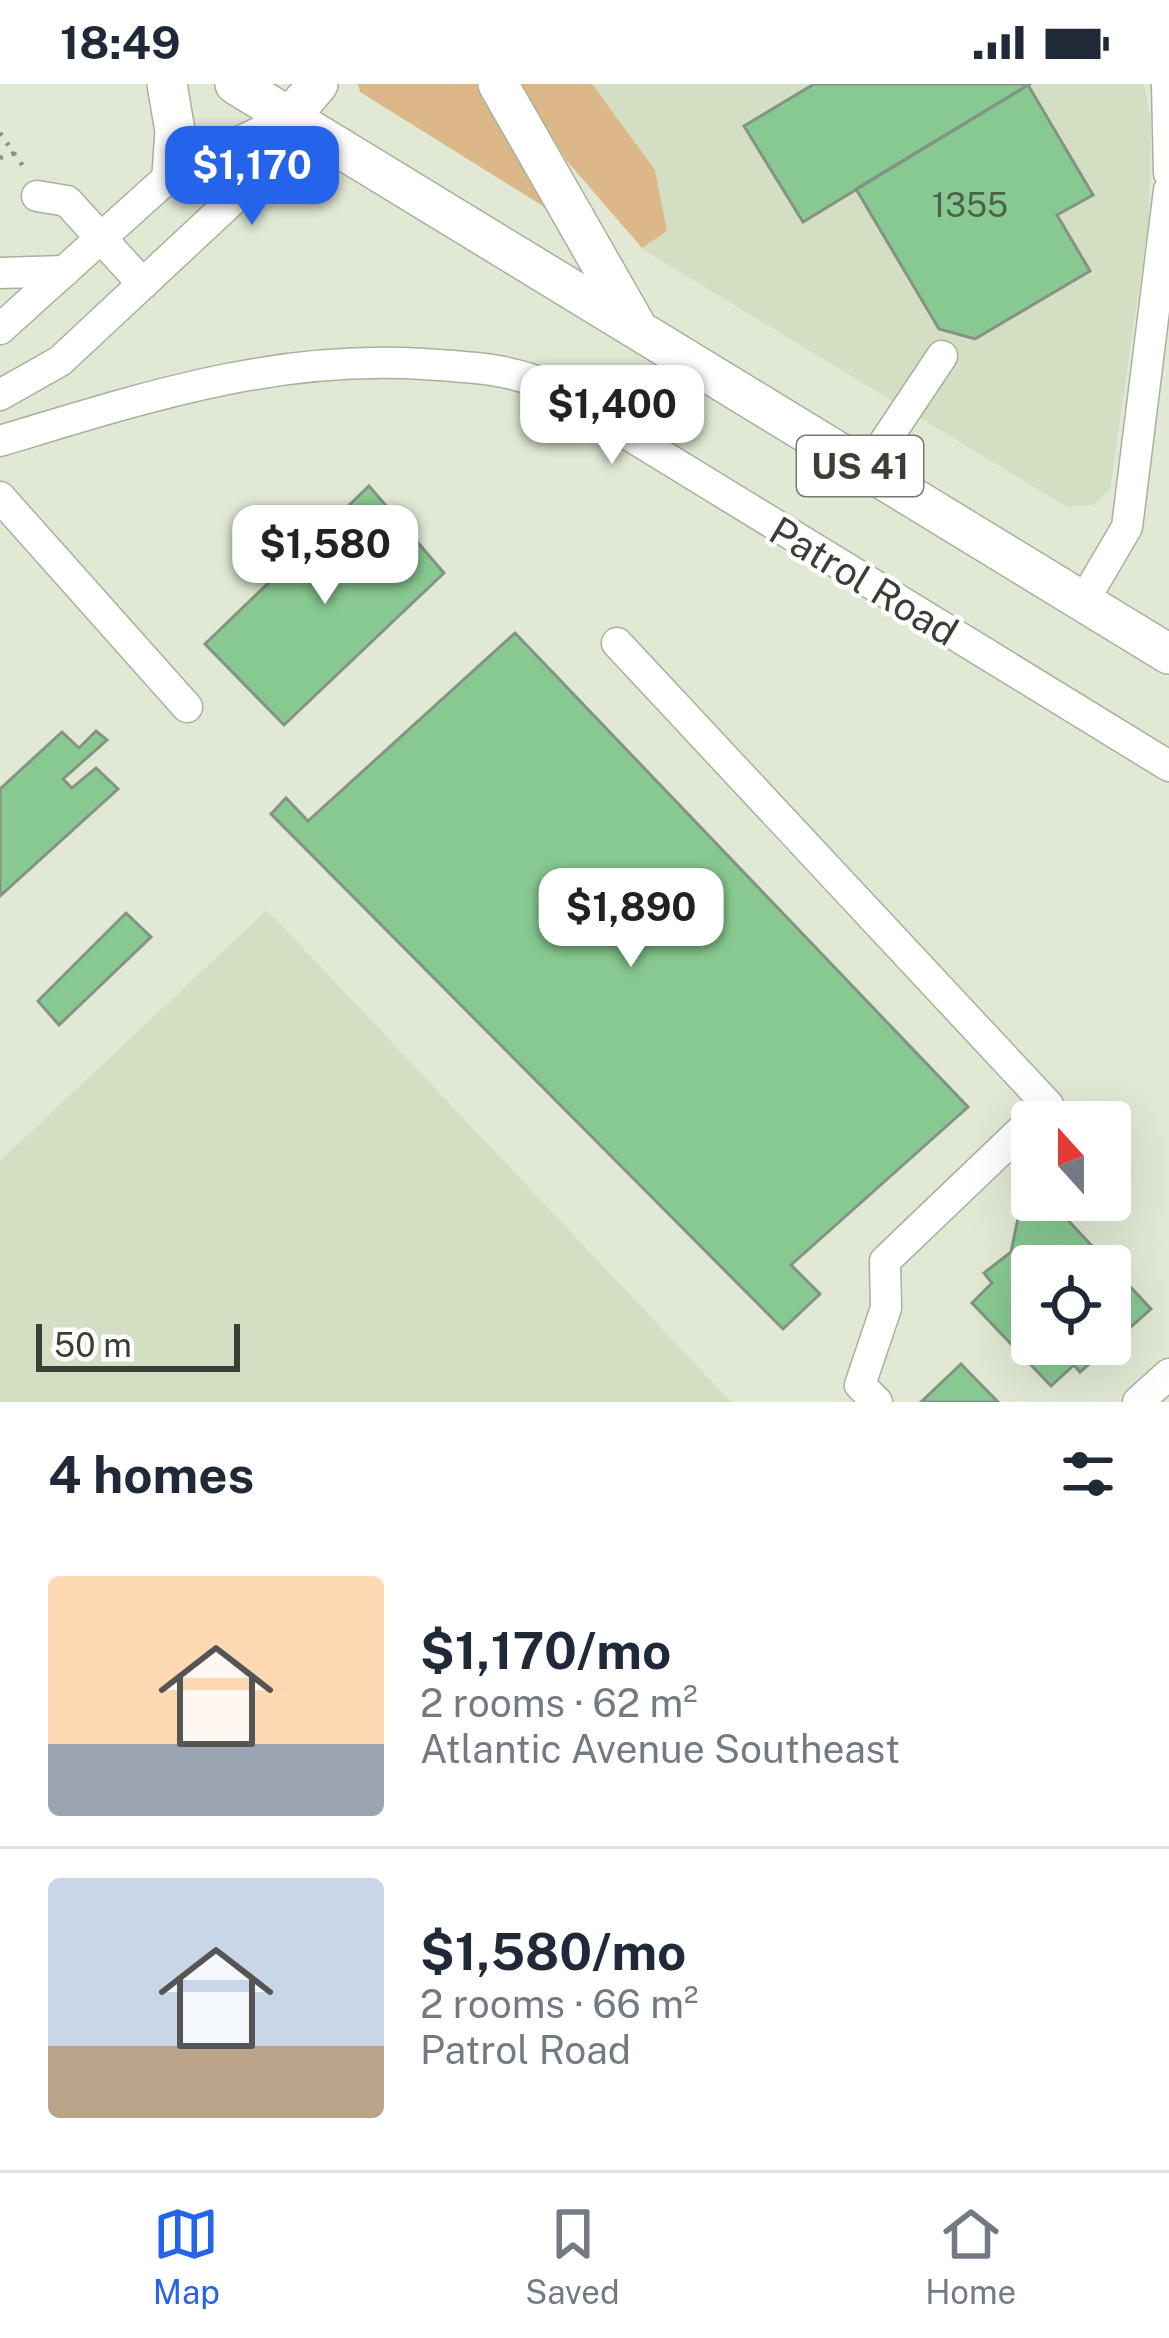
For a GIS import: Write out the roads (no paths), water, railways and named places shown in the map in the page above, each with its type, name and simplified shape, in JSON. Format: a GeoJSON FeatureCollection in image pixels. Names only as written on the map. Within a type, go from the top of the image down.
{"type":"FeatureCollection","features":[{"type":"Feature","properties":{"kind":"main road"},"geometry":{"type":"LineString","coordinates":[[167,84],[175,131],[172,174]]}},
{"type":"Feature","properties":{"kind":"main road","name":"US 41"},"geometry":{"type":"LineString","coordinates":[[235,84],[1169,654]]}},
{"type":"Feature","properties":{"kind":"main road"},"geometry":{"type":"LineString","coordinates":[[289,118],[318,84]]}},
{"type":"Feature","properties":{"kind":"main road"},"geometry":{"type":"LineString","coordinates":[[498,84],[638,328]]}},
{"type":"Feature","properties":{"kind":"street"},"geometry":{"type":"LineString","coordinates":[[1167,84],[1169,173]]}},
{"type":"Feature","properties":{"kind":"street"},"geometry":{"type":"LineString","coordinates":[[0,328],[172,174],[289,118]]}},
{"type":"Feature","properties":{"kind":"street"},"geometry":{"type":"LineString","coordinates":[[0,395],[60,361],[240,193],[271,157],[289,118]]}},
{"type":"Feature","properties":{"kind":"street"},"geometry":{"type":"LineString","coordinates":[[1083,602],[1127,527],[1161,332],[1169,190]]}},
{"type":"Feature","properties":{"kind":"street"},"geometry":{"type":"LineString","coordinates":[[37,196],[67,201],[142,284]]}},
{"type":"Feature","properties":{"kind":"street"},"geometry":{"type":"LineString","coordinates":[[0,273],[65,271]]}},
{"type":"Feature","properties":{"kind":"street"},"geometry":{"type":"LineString","coordinates":[[866,470],[942,356]]}},
{"type":"Feature","properties":{"kind":"street","name":"Patrol Road"},"geometry":{"type":"LineString","coordinates":[[0,441],[271,367],[362,360],[511,370],[549,386],[1169,766]]}},
{"type":"Feature","properties":{"kind":"street"},"geometry":{"type":"LineString","coordinates":[[0,497],[187,707]]}},
{"type":"Feature","properties":{"kind":"street"},"geometry":{"type":"LineString","coordinates":[[617,643],[1048,1105],[885,1261],[886,1308],[860,1385],[877,1402]]}},
{"type":"Feature","properties":{"kind":"street"},"geometry":{"type":"LineString","coordinates":[[1138,1402],[1169,1374]]}}]}
